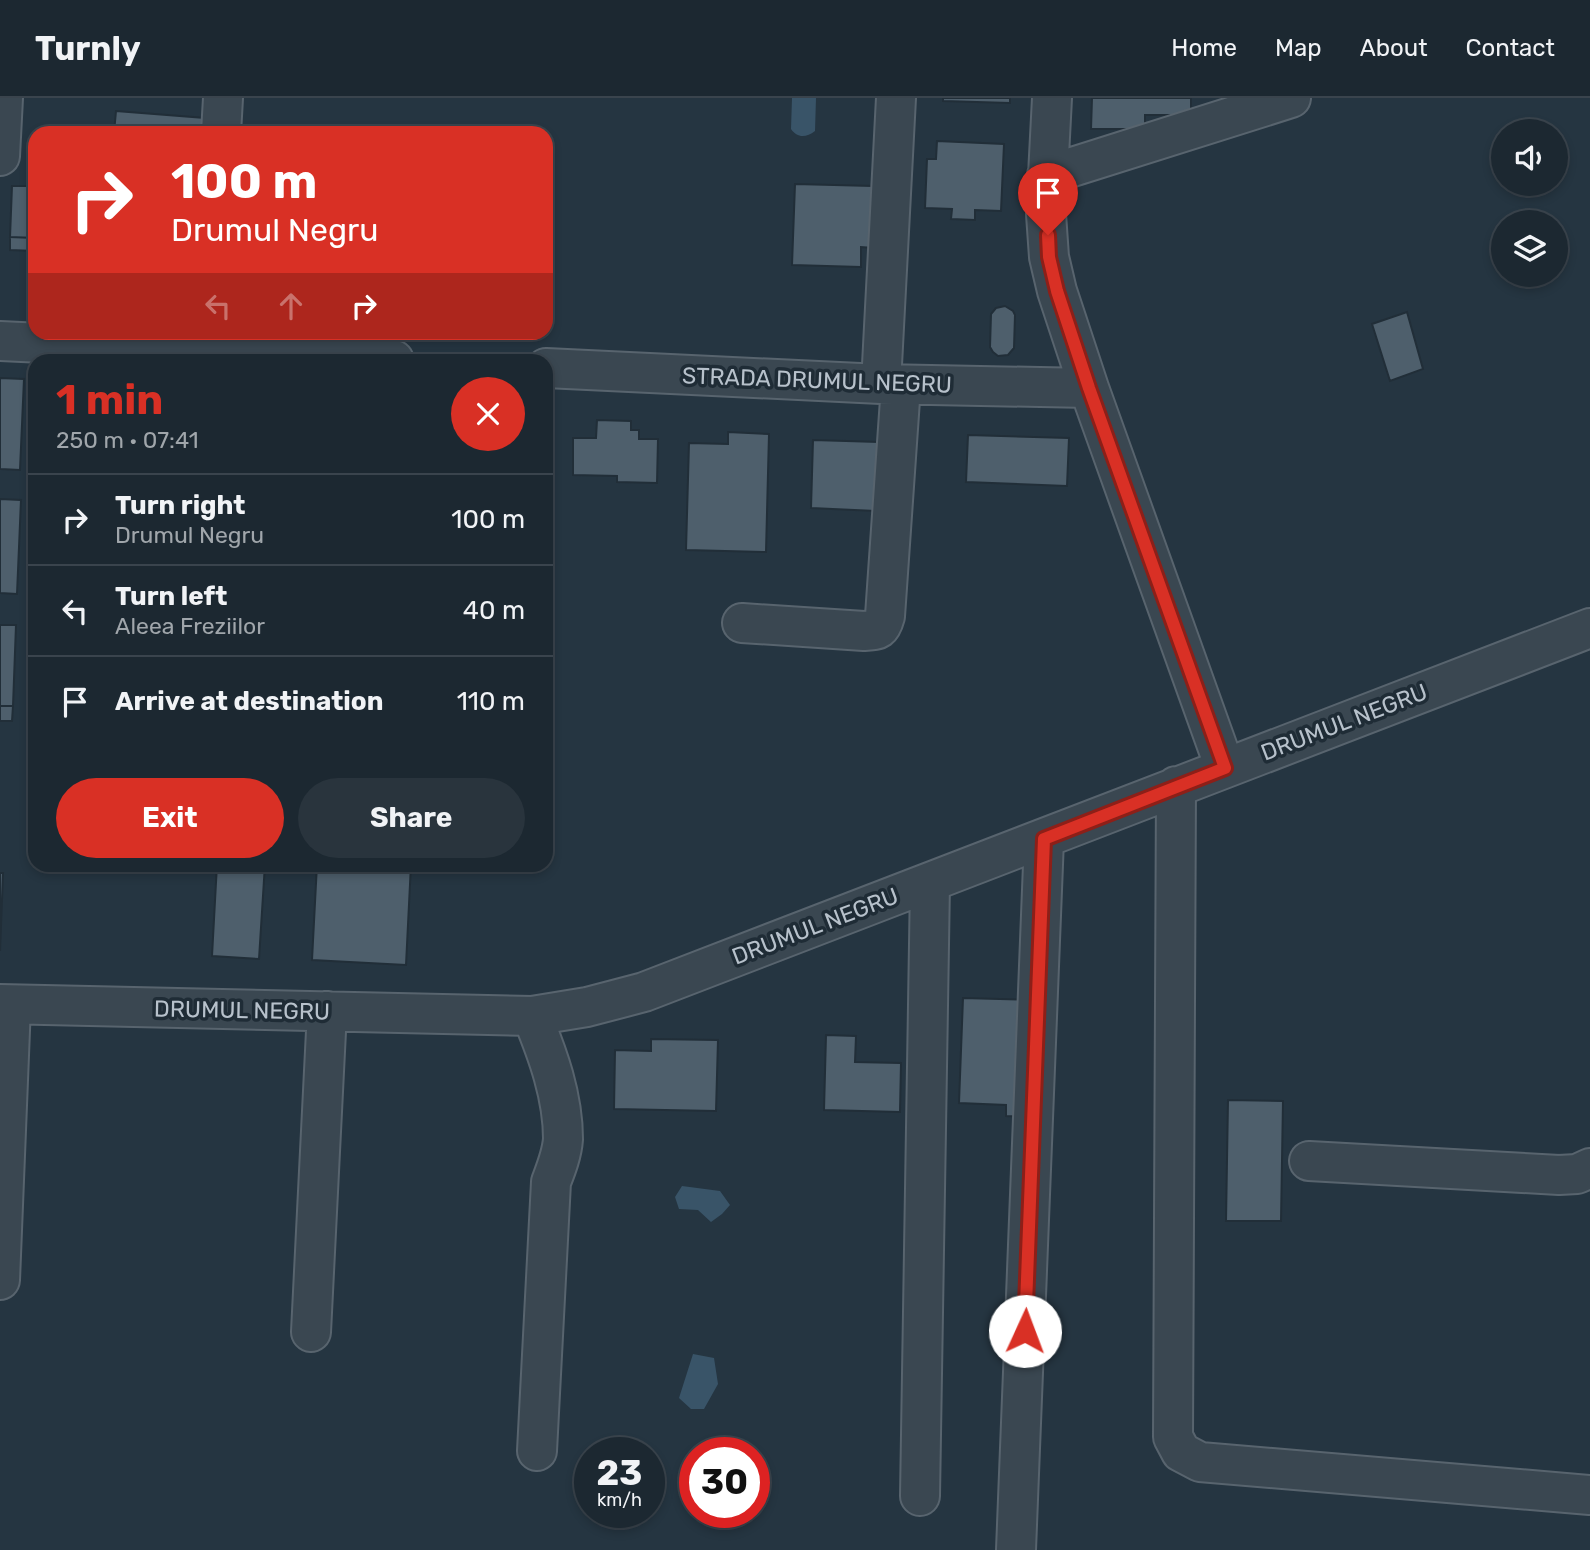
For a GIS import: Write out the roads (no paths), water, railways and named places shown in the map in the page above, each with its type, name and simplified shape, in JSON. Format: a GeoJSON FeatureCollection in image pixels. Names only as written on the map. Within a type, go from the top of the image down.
{"type":"FeatureCollection","features":[{"type":"Feature","properties":{"kind":"street"},"geometry":{"type":"LineString","coordinates":[[0,156],[3,98]]}},
{"type":"Feature","properties":{"kind":"street"},"geometry":{"type":"LineString","coordinates":[[221,126],[223,98]]}},
{"type":"Feature","properties":{"kind":"street"},"geometry":{"type":"LineString","coordinates":[[742,624],[877,631],[885,616],[896,98]]}},
{"type":"Feature","properties":{"kind":"street"},"geometry":{"type":"LineString","coordinates":[[1052,98],[1046,214],[1049,257],[1057,291],[1225,768]]}},
{"type":"Feature","properties":{"kind":"street"},"geometry":{"type":"LineString","coordinates":[[1047,175],[1291,98]]}},
{"type":"Feature","properties":{"kind":"street"},"geometry":{"type":"LineString","coordinates":[[0,341],[211,342],[249,354]]}},
{"type":"Feature","properties":{"kind":"street","name":"STRADA DRUMUL NEGRU"},"geometry":{"type":"LineString","coordinates":[[553,368],[891,385],[1089,388]]}},
{"type":"Feature","properties":{"kind":"street","name":"DRUMUL NEGRU"},"geometry":{"type":"LineString","coordinates":[[5,1004],[532,1016],[587,1007],[644,992],[1590,628]]}},
{"type":"Feature","properties":{"kind":"street"},"geometry":{"type":"LineString","coordinates":[[1176,786],[1173,1437],[1181,1452],[1200,1462],[1590,1495]]}},
{"type":"Feature","properties":{"kind":"street"},"geometry":{"type":"LineString","coordinates":[[1016,1550],[1044,839]]}},
{"type":"Feature","properties":{"kind":"street"},"geometry":{"type":"LineString","coordinates":[[919,1496],[930,883]]}},
{"type":"Feature","properties":{"kind":"street"},"geometry":{"type":"LineString","coordinates":[[0,1280],[5,1004]]}},
{"type":"Feature","properties":{"kind":"street"},"geometry":{"type":"LineString","coordinates":[[311,1332],[327,1012]]}},
{"type":"Feature","properties":{"kind":"street"},"geometry":{"type":"LineString","coordinates":[[532,1016],[552,1065],[563,1141],[551,1182],[537,1451]]}},
{"type":"Feature","properties":{"kind":"street"},"geometry":{"type":"LineString","coordinates":[[1309,1161],[1559,1175],[1577,1174],[1590,1168]]}},
{"type":"Feature","properties":{"kind":"water"},"geometry":{"type":"Polygon","coordinates":[[[792,98],[816,98],[815,131],[812,133],[799,135],[791,129],[792,98]]]}},
{"type":"Feature","properties":{"kind":"water"},"geometry":{"type":"Polygon","coordinates":[[[682,1186],[720,1191],[730,1205],[711,1222],[698,1210],[679,1209],[675,1197],[682,1186]]]}},
{"type":"Feature","properties":{"kind":"water"},"geometry":{"type":"Polygon","coordinates":[[[693,1354],[714,1358],[718,1384],[704,1409],[691,1409],[679,1398],[693,1354]]]}}]}
